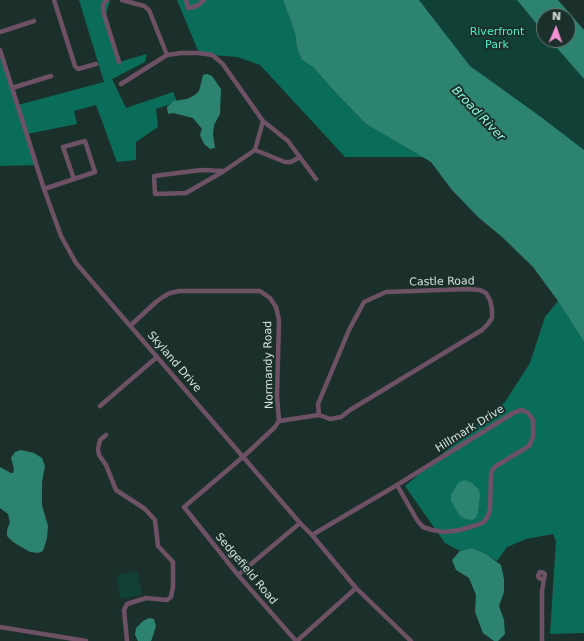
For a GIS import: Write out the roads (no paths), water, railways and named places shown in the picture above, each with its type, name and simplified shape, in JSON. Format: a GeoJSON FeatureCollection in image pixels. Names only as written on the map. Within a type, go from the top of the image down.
{"type":"FeatureCollection","features":[{"type":"Feature","properties":{"kind":"street"},"geometry":{"type":"LineString","coordinates":[[54,0],[75,66],[78,69],[96,64]]}},
{"type":"Feature","properties":{"kind":"street"},"geometry":{"type":"LineString","coordinates":[[107,0],[103,4],[103,11],[119,62]]}},
{"type":"Feature","properties":{"kind":"street"},"geometry":{"type":"LineString","coordinates":[[122,0],[144,6],[149,10],[167,56]]}},
{"type":"Feature","properties":{"kind":"street"},"geometry":{"type":"LineString","coordinates":[[186,0],[188,8],[197,6],[204,0]]}},
{"type":"Feature","properties":{"kind":"street"},"geometry":{"type":"LineString","coordinates":[[0,32],[34,21]]}},
{"type":"Feature","properties":{"kind":"street","name":"Skyland Drive"},"geometry":{"type":"LineString","coordinates":[[0,50],[44,189],[61,236],[76,263],[244,456],[356,588],[411,641]]}},
{"type":"Feature","properties":{"kind":"street"},"geometry":{"type":"LineString","coordinates":[[121,84],[167,56],[181,53],[212,55],[222,63],[262,121],[288,142],[316,179]]}},
{"type":"Feature","properties":{"kind":"street"},"geometry":{"type":"LineString","coordinates":[[12,88],[51,76]]}},
{"type":"Feature","properties":{"kind":"street"},"geometry":{"type":"LineString","coordinates":[[224,171],[201,170],[154,176],[156,194],[186,193],[224,171],[255,150],[262,121]]}},
{"type":"Feature","properties":{"kind":"street"},"geometry":{"type":"LineString","coordinates":[[44,189],[74,179],[95,172],[85,141],[63,148],[74,179]]}},
{"type":"Feature","properties":{"kind":"street"},"geometry":{"type":"LineString","coordinates":[[255,150],[285,162],[291,162],[300,157]]}},
{"type":"Feature","properties":{"kind":"street","name":"Castle Road"},"geometry":{"type":"LineString","coordinates":[[279,421],[319,415],[330,419],[340,417],[482,330],[492,318],[490,300],[486,294],[480,290],[469,289],[386,292],[364,302],[349,330],[318,404],[319,415]]}},
{"type":"Feature","properties":{"kind":"street","name":"Normandy Road"},"geometry":{"type":"LineString","coordinates":[[131,325],[156,302],[170,293],[179,291],[260,291],[270,298],[276,307],[279,320],[277,396],[279,421]]}},
{"type":"Feature","properties":{"kind":"street"},"geometry":{"type":"LineString","coordinates":[[100,406],[157,357]]}},
{"type":"Feature","properties":{"kind":"street","name":"Hillmark Drive"},"geometry":{"type":"LineString","coordinates":[[312,536],[515,412],[522,410],[528,412],[533,420],[533,438],[529,446],[493,469],[491,474],[490,509],[484,522],[460,530],[444,532],[423,527],[417,520],[397,485]]}},
{"type":"Feature","properties":{"kind":"street"},"geometry":{"type":"LineString","coordinates":[[244,456],[274,428],[279,421]]}},
{"type":"Feature","properties":{"kind":"street"},"geometry":{"type":"LineString","coordinates":[[106,435],[100,440],[98,449],[99,455],[106,465],[116,490],[145,509],[155,520],[158,546],[173,562],[173,587],[171,596],[167,600],[146,598],[127,604],[124,610],[127,641]]}},
{"type":"Feature","properties":{"kind":"street","name":"Sedgefield Road"},"geometry":{"type":"LineString","coordinates":[[244,456],[184,507],[238,575],[297,641]]}},
{"type":"Feature","properties":{"kind":"street"},"geometry":{"type":"LineString","coordinates":[[238,575],[300,523]]}},
{"type":"Feature","properties":{"kind":"street"},"geometry":{"type":"LineString","coordinates":[[542,641],[542,591],[544,578]]}},
{"type":"Feature","properties":{"kind":"street"},"geometry":{"type":"LineString","coordinates":[[297,641],[356,588]]}},
{"type":"Feature","properties":{"kind":"street"},"geometry":{"type":"LineString","coordinates":[[0,627],[86,641]]}},
{"type":"Feature","properties":{"kind":"water","name":"Broad River"},"geometry":{"type":"Polygon","coordinates":[[[283,0],[419,0],[470,66],[584,150],[584,342],[558,301],[533,267],[501,236],[479,218],[452,190],[431,162],[366,124],[314,68],[301,59],[297,48],[295,33],[283,0]]]}},
{"type":"Feature","properties":{"kind":"water"},"geometry":{"type":"Polygon","coordinates":[[[517,0],[558,0],[565,8],[536,8],[536,23],[517,0]]]}},
{"type":"Feature","properties":{"kind":"water"},"geometry":{"type":"Polygon","coordinates":[[[576,21],[584,30],[584,79],[557,48],[576,48],[576,21]]]}},
{"type":"Feature","properties":{"kind":"water"},"geometry":{"type":"Polygon","coordinates":[[[207,74],[212,76],[221,89],[220,114],[214,125],[213,134],[215,148],[210,149],[204,144],[200,135],[202,129],[193,118],[173,113],[168,114],[167,107],[174,101],[187,99],[195,95],[199,91],[203,75],[207,74]]]}},
{"type":"Feature","properties":{"kind":"water"},"geometry":{"type":"Polygon","coordinates":[[[21,450],[34,453],[42,458],[45,466],[42,482],[42,505],[48,526],[47,538],[43,551],[38,553],[30,552],[13,542],[7,536],[7,530],[10,522],[8,514],[0,508],[0,467],[13,473],[14,469],[11,458],[15,452],[21,450]]]}},
{"type":"Feature","properties":{"kind":"water"},"geometry":{"type":"Polygon","coordinates":[[[465,480],[472,483],[479,490],[480,496],[478,512],[476,518],[473,520],[460,516],[451,501],[451,495],[459,482],[465,480]]]}},
{"type":"Feature","properties":{"kind":"water"},"geometry":{"type":"Polygon","coordinates":[[[472,548],[486,554],[501,565],[504,579],[504,592],[499,606],[504,620],[505,634],[498,641],[494,641],[483,633],[475,612],[476,595],[469,578],[456,570],[452,560],[460,551],[472,548]]]}},
{"type":"Feature","properties":{"kind":"water"},"geometry":{"type":"Polygon","coordinates":[[[149,618],[154,619],[156,626],[151,641],[138,641],[135,635],[136,628],[143,621],[149,618]]]}},
{"type":"Feature","properties":{"kind":"park label","name":"Riverfront Park"},"geometry":{"type":"Point","coordinates":[497,38]}}]}
